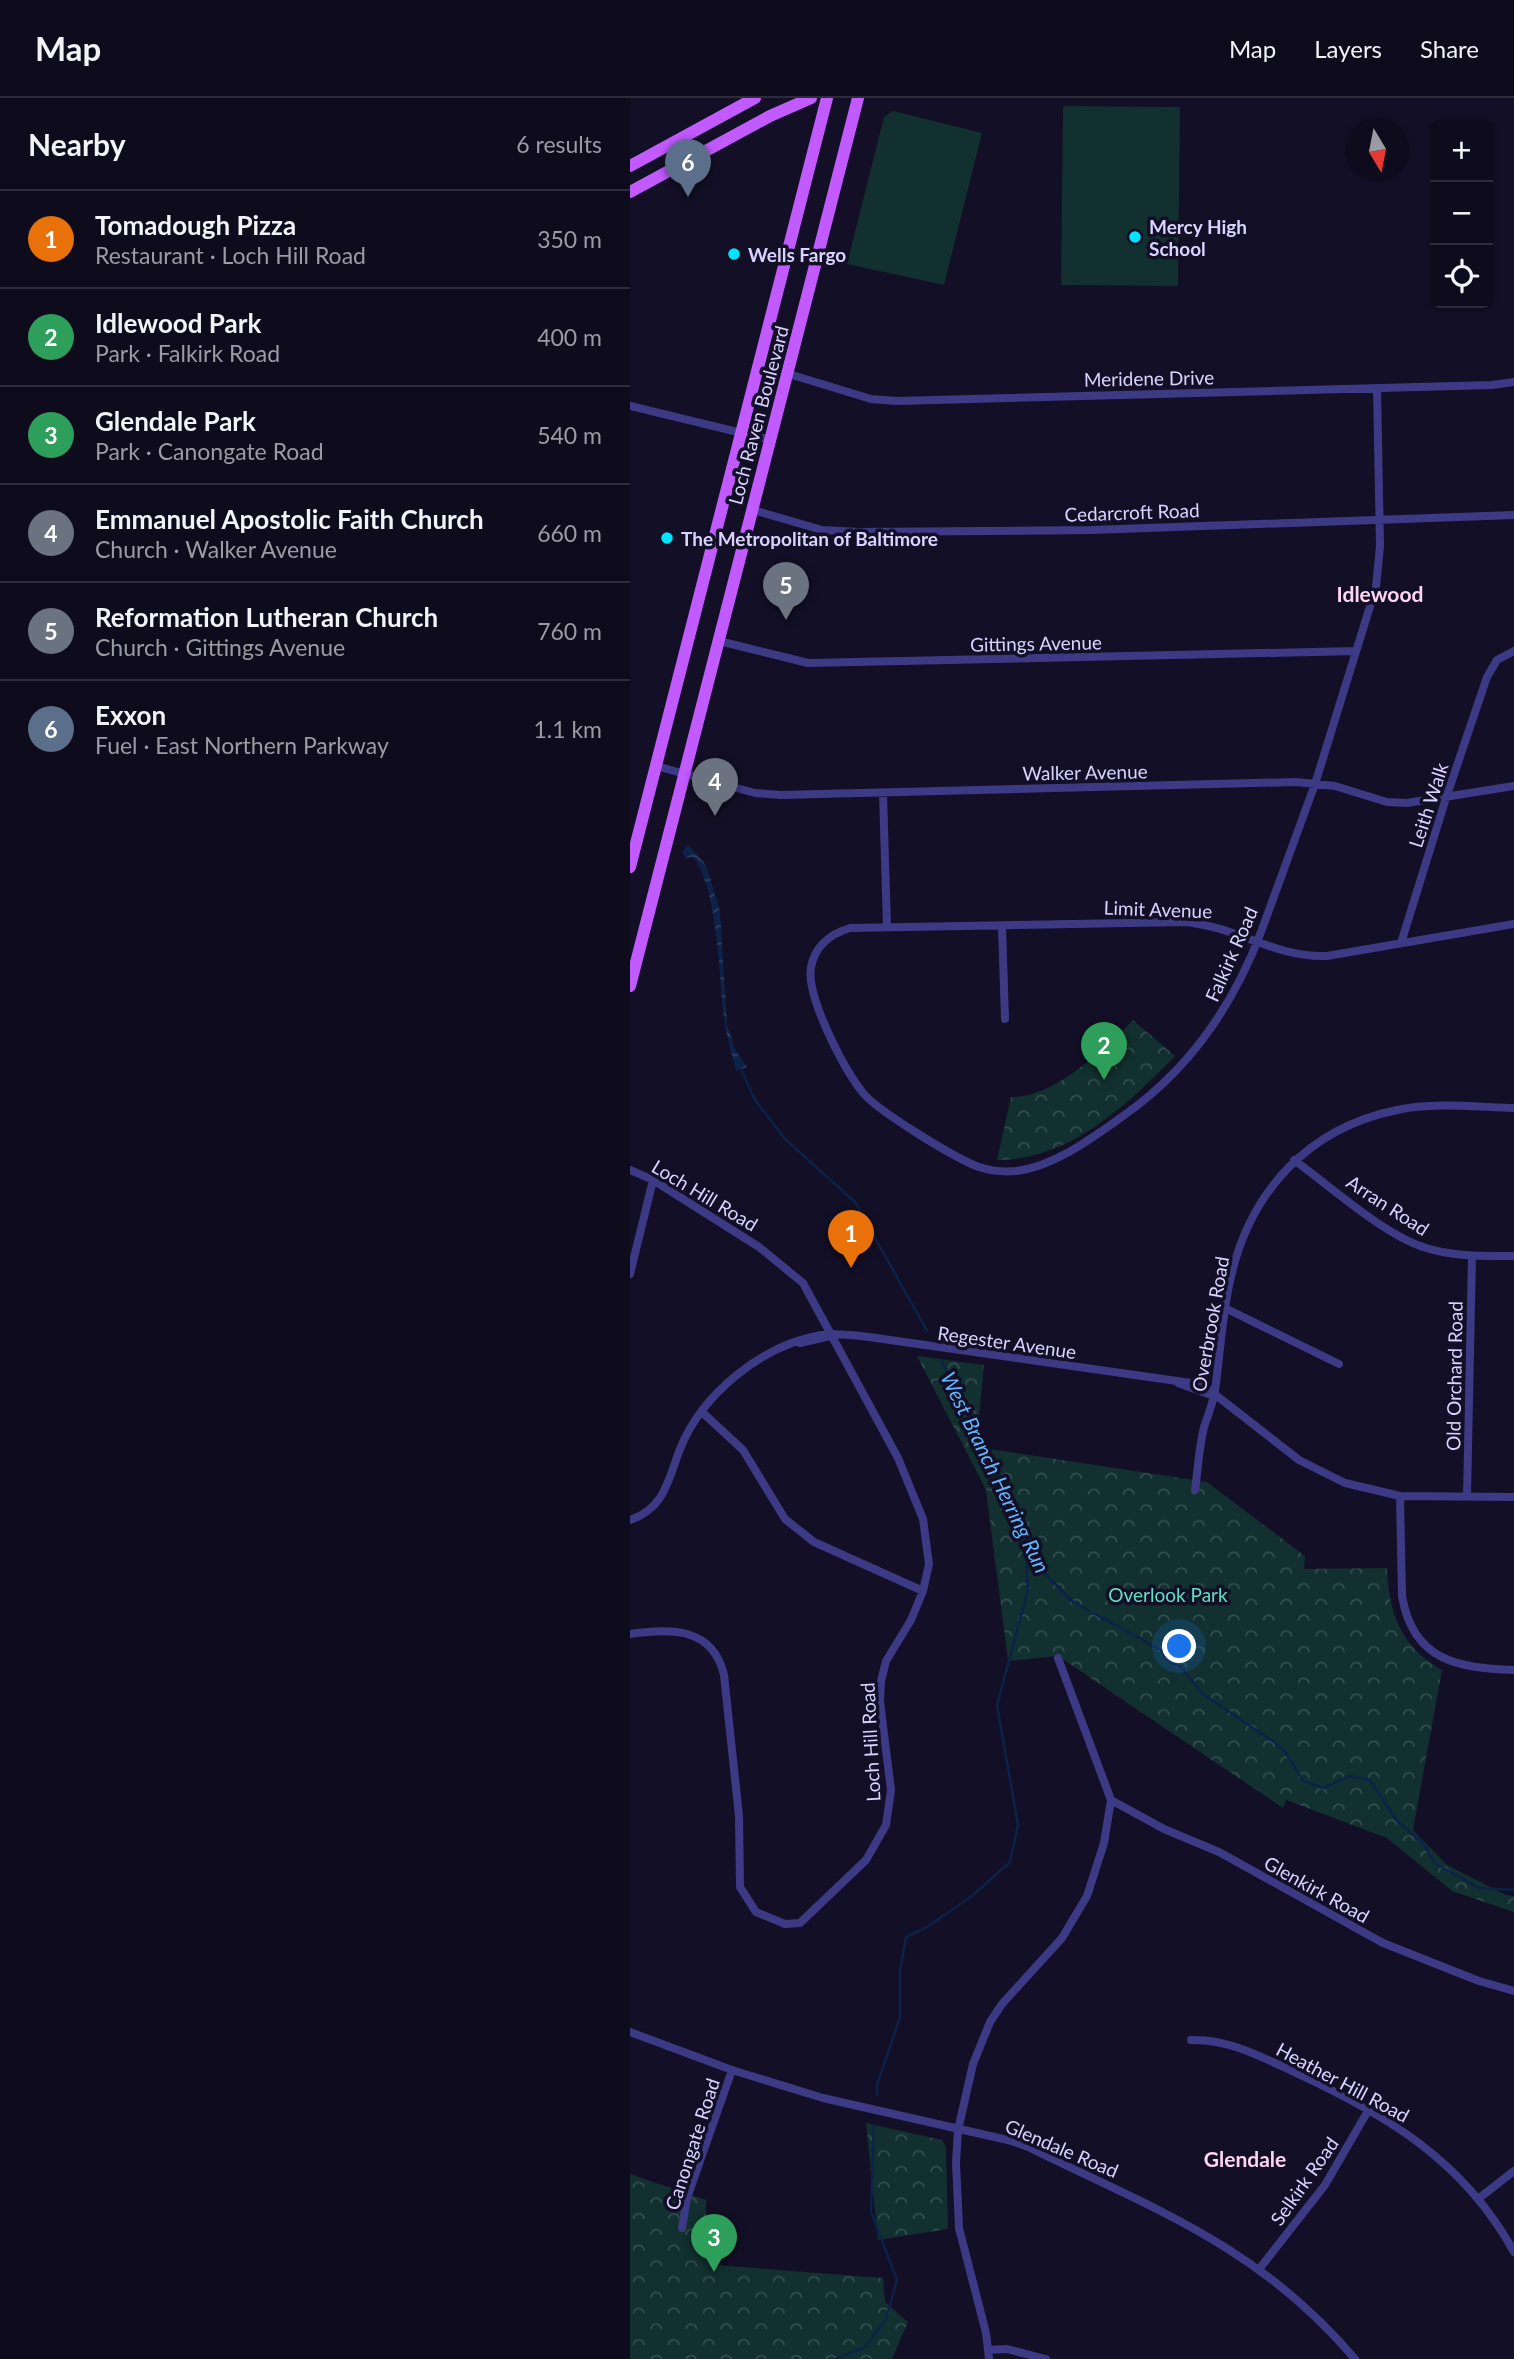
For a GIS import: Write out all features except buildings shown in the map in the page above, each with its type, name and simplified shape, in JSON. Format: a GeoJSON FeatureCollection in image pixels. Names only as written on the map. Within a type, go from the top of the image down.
{"type":"FeatureCollection","features":[{"type":"Feature","properties":{"kind":"main road"},"geometry":{"type":"LineString","coordinates":[[630,166],[755,98]]}},
{"type":"Feature","properties":{"kind":"main road"},"geometry":{"type":"LineString","coordinates":[[630,192],[770,116],[811,98]]}},
{"type":"Feature","properties":{"kind":"main road","name":"Loch Raven Boulevard"},"geometry":{"type":"LineString","coordinates":[[630,867],[827,98]]}},
{"type":"Feature","properties":{"kind":"main road","name":"Loch Raven Boulevard"},"geometry":{"type":"LineString","coordinates":[[630,986],[858,98]]}},
{"type":"Feature","properties":{"kind":"street","name":"Meridene Drive"},"geometry":{"type":"LineString","coordinates":[[789,374],[859,396],[897,401],[1514,382]]}},
{"type":"Feature","properties":{"kind":"street","name":"Falkirk Road"},"geometry":{"type":"LineString","coordinates":[[811,966],[811,982],[826,1025],[862,1092],[878,1107],[979,1167],[1004,1172],[1054,1160],[1123,1116],[1161,1086],[1212,1029],[1240,982],[1258,941],[1315,784],[1376,587],[1380,521],[1377,388]]}},
{"type":"Feature","properties":{"kind":"street"},"geometry":{"type":"LineString","coordinates":[[630,406],[771,440]]}},
{"type":"Feature","properties":{"kind":"street","name":"Cedarcroft Road"},"geometry":{"type":"LineString","coordinates":[[753,510],[822,530],[859,532],[1082,530],[1514,515]]}},
{"type":"Feature","properties":{"kind":"street","name":"Gittings Avenue"},"geometry":{"type":"LineString","coordinates":[[719,641],[808,663],[1356,651]]}},
{"type":"Feature","properties":{"kind":"street","name":"Leith Walk"},"geometry":{"type":"LineString","coordinates":[[1401,943],[1446,798],[1488,677],[1497,660],[1514,651]]}},
{"type":"Feature","properties":{"kind":"street","name":"Walker Avenue"},"geometry":{"type":"LineString","coordinates":[[656,766],[770,795],[1315,784],[1347,789],[1387,802],[1407,803],[1514,786]]}},
{"type":"Feature","properties":{"kind":"street"},"geometry":{"type":"LineString","coordinates":[[883,793],[887,927]]}},
{"type":"Feature","properties":{"kind":"street","name":"Limit Avenue"},"geometry":{"type":"LineString","coordinates":[[811,966],[822,945],[839,932],[887,927],[1185,922],[1219,926],[1295,956],[1307,957],[1514,924]]}},
{"type":"Feature","properties":{"kind":"street"},"geometry":{"type":"LineString","coordinates":[[1002,926],[1005,1019]]}},
{"type":"Feature","properties":{"kind":"street","name":"Overbrook Road"},"geometry":{"type":"LineString","coordinates":[[1195,1490],[1204,1428],[1214,1396],[1225,1308],[1245,1233],[1267,1193],[1294,1160],[1324,1136],[1367,1118],[1399,1110],[1514,1108]]}},
{"type":"Feature","properties":{"kind":"street","name":"Arran Road"},"geometry":{"type":"LineString","coordinates":[[1294,1160],[1410,1241],[1443,1252],[1472,1256],[1514,1256]]}},
{"type":"Feature","properties":{"kind":"street","name":"Loch Hill Road"},"geometry":{"type":"LineString","coordinates":[[630,1170],[653,1180],[786,1267],[803,1283],[834,1335],[918,1500],[928,1548],[923,1591],[911,1620],[886,1661],[881,1681],[880,1702],[891,1790],[886,1825],[866,1860],[806,1919],[794,1924],[777,1922],[756,1912],[740,1887],[738,1804],[724,1675],[718,1659],[704,1641],[688,1632],[665,1629],[630,1634]]}},
{"type":"Feature","properties":{"kind":"street"},"geometry":{"type":"LineString","coordinates":[[630,1274],[653,1180]]}},
{"type":"Feature","properties":{"kind":"street","name":"Old Orchard Road"},"geometry":{"type":"LineString","coordinates":[[1467,1496],[1472,1256]]}},
{"type":"Feature","properties":{"kind":"street"},"geometry":{"type":"LineString","coordinates":[[1225,1308],[1339,1364]]}},
{"type":"Feature","properties":{"kind":"street","name":"Regester Avenue"},"geometry":{"type":"LineString","coordinates":[[630,1520],[645,1514],[664,1494],[680,1450],[702,1412],[746,1368],[796,1343],[825,1334],[869,1336],[1176,1381],[1208,1389],[1298,1460],[1324,1476],[1372,1492],[1400,1496],[1514,1497]]}},
{"type":"Feature","properties":{"kind":"street"},"geometry":{"type":"LineString","coordinates":[[702,1412],[743,1450],[772,1503],[785,1519],[803,1534],[923,1591]]}},
{"type":"Feature","properties":{"kind":"street"},"geometry":{"type":"LineString","coordinates":[[1400,1496],[1402,1596],[1404,1610],[1419,1638],[1451,1663],[1472,1669],[1514,1670]]}},
{"type":"Feature","properties":{"kind":"street"},"geometry":{"type":"LineString","coordinates":[[1046,2359],[1007,2350],[989,2355],[959,2228],[956,2163],[958,2130],[973,2064],[990,2022],[1002,2004],[1062,1938],[1087,1896],[1104,1843],[1111,1800],[1058,1658]]}},
{"type":"Feature","properties":{"kind":"street","name":"Glenkirk Road"},"geometry":{"type":"LineString","coordinates":[[1111,1800],[1164,1829],[1219,1852],[1383,1943],[1479,1981],[1514,1991]]}},
{"type":"Feature","properties":{"kind":"street","name":"Glendale Road"},"geometry":{"type":"LineString","coordinates":[[630,2032],[732,2070],[823,2098],[1011,2140],[1028,2147],[1208,2234],[1260,2268],[1297,2299],[1355,2359]]}},
{"type":"Feature","properties":{"kind":"street","name":"Heather Hill Road"},"geometry":{"type":"LineString","coordinates":[[1191,2040],[1207,2040],[1243,2049],[1369,2109],[1430,2150],[1479,2199],[1514,2252]]}},
{"type":"Feature","properties":{"kind":"street","name":"Canongate Road"},"geometry":{"type":"LineString","coordinates":[[682,2228],[687,2198],[732,2070]]}},
{"type":"Feature","properties":{"kind":"street","name":"Selkirk Road"},"geometry":{"type":"LineString","coordinates":[[1260,2268],[1325,2185],[1369,2109]]}},
{"type":"Feature","properties":{"kind":"street"},"geometry":{"type":"LineString","coordinates":[[1479,2199],[1514,2171]]}},
{"type":"Feature","properties":{"kind":"green space"},"geometry":{"type":"Polygon","coordinates":[[[1063,106],[1180,107],[1178,286],[1061,285],[1063,106]]]}},
{"type":"Feature","properties":{"kind":"green space"},"geometry":{"type":"Polygon","coordinates":[[[893,111],[982,133],[944,285],[847,264],[884,117],[893,111]]]}},
{"type":"Feature","properties":{"kind":"green space"},"geometry":{"type":"Polygon","coordinates":[[[1133,1020],[1175,1056],[1117,1110],[1073,1140],[1024,1158],[997,1160],[1011,1097],[1044,1090],[1060,1081],[1093,1058],[1133,1020]]]}},
{"type":"Feature","properties":{"kind":"green space","name":"Overlook Park"},"geometry":{"type":"Polygon","coordinates":[[[917,1356],[984,1365],[976,1447],[1207,1482],[1305,1556],[1304,1569],[1387,1568],[1394,1614],[1400,1627],[1416,1650],[1442,1670],[1413,1830],[1447,1865],[1506,1895],[1514,1896],[1514,1912],[1452,1891],[1387,1838],[1286,1800],[1283,1808],[1058,1656],[1008,1661],[986,1490],[917,1356]]]}},
{"type":"Feature","properties":{"kind":"green space"},"geometry":{"type":"Polygon","coordinates":[[[866,2123],[942,2140],[946,2147],[948,2229],[878,2240],[866,2123]]]}},
{"type":"Feature","properties":{"kind":"green space"},"geometry":{"type":"Polygon","coordinates":[[[630,2174],[706,2200],[706,2228],[715,2265],[883,2278],[885,2302],[908,2322],[892,2359],[630,2359],[630,2174]]]}},
{"type":"Feature","properties":{"kind":"water"},"geometry":{"type":"Polygon","coordinates":[[[688,845],[706,865],[720,911],[727,1025],[736,1051],[747,1067],[736,1071],[725,1024],[719,957],[708,889],[693,857],[686,858],[682,852],[688,845]]]}},
{"type":"Feature","properties":{"kind":"waterway","name":"West Branch Herring Run"},"geometry":{"type":"LineString","coordinates":[[741,1069],[755,1100],[785,1139],[855,1202],[927,1331]]}},
{"type":"Feature","properties":{"kind":"waterway","name":"West Branch Herring Run"},"geometry":{"type":"LineString","coordinates":[[942,1362],[1014,1505],[1032,1552],[1048,1577],[1073,1602],[1161,1650],[1169,1662],[1181,1667],[1203,1694],[1286,1753],[1303,1781],[1323,1788],[1349,1776],[1370,1780],[1397,1821],[1422,1842],[1436,1864],[1479,1888],[1514,1890]]}},
{"type":"Feature","properties":{"kind":"waterway"},"geometry":{"type":"LineString","coordinates":[[877,2095],[877,2085],[900,2017],[900,1971],[906,1937],[927,1927],[972,1896],[1010,1862],[1018,1825],[997,1705],[1028,1590],[1025,1541]]}},
{"type":"Feature","properties":{"kind":"waterway"},"geometry":{"type":"LineString","coordinates":[[836,2359],[865,2347],[886,2319],[897,2280],[871,2212],[874,2125]]}},
{"type":"Feature","properties":{"kind":"place","name":"Exxon"},"geometry":{"type":"Point","coordinates":[688,197]}},
{"type":"Feature","properties":{"kind":"place","name":"Mercy High School"},"geometry":{"type":"Point","coordinates":[1135,237]}},
{"type":"Feature","properties":{"kind":"place","name":"Wells Fargo"},"geometry":{"type":"Point","coordinates":[734,254]}},
{"type":"Feature","properties":{"kind":"place","name":"The Metropolitan of Baltimore"},"geometry":{"type":"Point","coordinates":[667,538]}},
{"type":"Feature","properties":{"kind":"place","name":"Reformation Lutheran Church"},"geometry":{"type":"Point","coordinates":[786,620]}},
{"type":"Feature","properties":{"kind":"place","name":"Emmanuel Apostolic Faith Church"},"geometry":{"type":"Point","coordinates":[715,816]}},
{"type":"Feature","properties":{"kind":"place","name":"Idlewood Park"},"geometry":{"type":"Point","coordinates":[1104,1080]}},
{"type":"Feature","properties":{"kind":"place","name":"Tomadough Pizza"},"geometry":{"type":"Point","coordinates":[851,1268]}},
{"type":"Feature","properties":{"kind":"place","name":"Glendale Park"},"geometry":{"type":"Point","coordinates":[714,2272]}},
{"type":"Feature","properties":{"kind":"district","name":"Idlewood"},"geometry":{"type":"Point","coordinates":[1380,593]}},
{"type":"Feature","properties":{"kind":"district","name":"Glendale"},"geometry":{"type":"Point","coordinates":[1245,2158]}}]}
